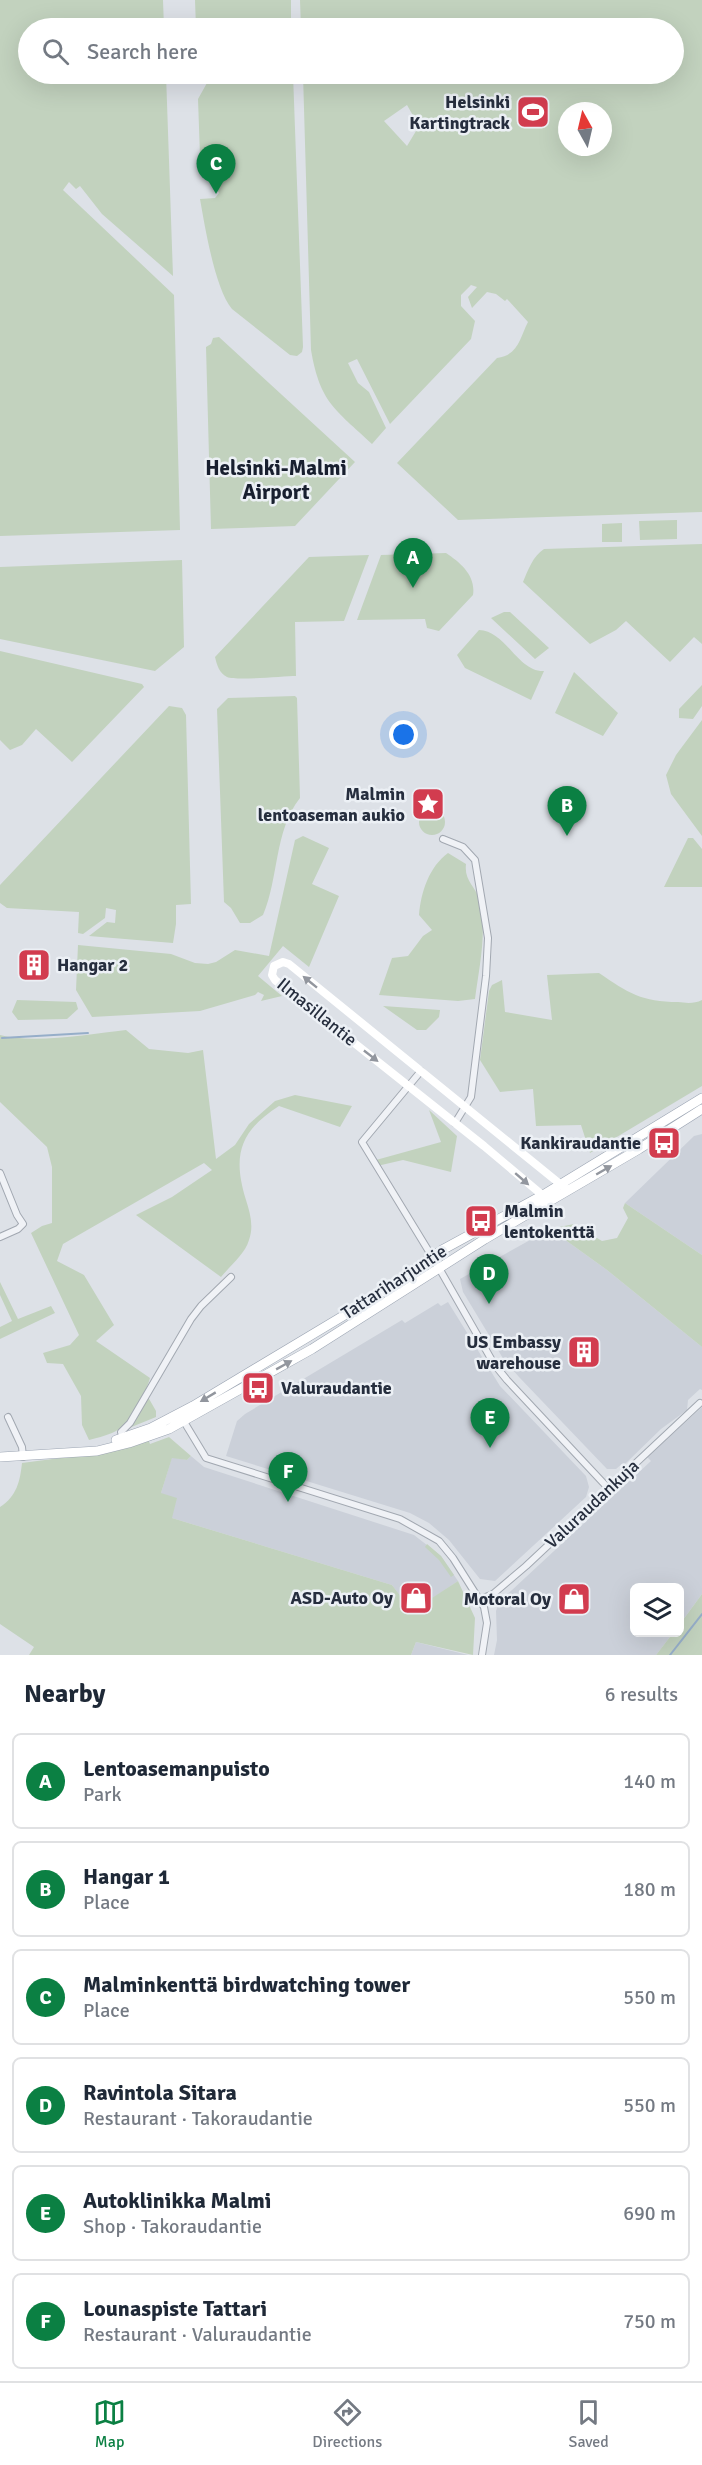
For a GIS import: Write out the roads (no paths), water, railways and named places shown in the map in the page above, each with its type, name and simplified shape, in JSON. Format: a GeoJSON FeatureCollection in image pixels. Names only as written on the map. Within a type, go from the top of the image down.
{"type":"FeatureCollection","features":[{"type":"Feature","properties":{"kind":"main road","name":"Ilmasillantie"},"geometry":{"type":"LineString","coordinates":[[546,1198],[409,1085],[275,980],[272,972],[274,966],[279,962],[289,964],[564,1188]]}},
{"type":"Feature","properties":{"kind":"main road","name":"Tattariharjuntie"},"geometry":{"type":"LineString","coordinates":[[80,1451],[182,1418],[473,1232],[564,1188],[701,1104]]}},
{"type":"Feature","properties":{"kind":"main road","name":"Tattariharjuntie"},"geometry":{"type":"LineString","coordinates":[[0,1457],[97,1451],[129,1443],[182,1418],[312,1349],[546,1198]]}},
{"type":"Feature","properties":{"kind":"main road","name":"Tattariharjuntie"},"geometry":{"type":"LineString","coordinates":[[0,1463],[23,1457]]}},
{"type":"Feature","properties":{"kind":"street"},"geometry":{"type":"LineString","coordinates":[[444,839],[463,847],[475,860],[488,938],[486,976],[471,1097],[455,1123]]}},
{"type":"Feature","properties":{"kind":"street"},"geometry":{"type":"LineString","coordinates":[[421,1071],[362,1142],[500,1372],[608,1488]]}},
{"type":"Feature","properties":{"kind":"street"},"geometry":{"type":"LineString","coordinates":[[0,1173],[16,1215],[23,1224],[18,1229],[0,1237]]}},
{"type":"Feature","properties":{"kind":"street"},"geometry":{"type":"LineString","coordinates":[[123,1438],[121,1432],[130,1423],[178,1338],[201,1306],[231,1277]]}},
{"type":"Feature","properties":{"kind":"street","name":"Valuraudankuja"},"geometry":{"type":"LineString","coordinates":[[481,1599],[493,1594],[526,1566],[700,1403]]}},
{"type":"Feature","properties":{"kind":"street"},"geometry":{"type":"LineString","coordinates":[[8,1417],[17,1435],[23,1457]]}},
{"type":"Feature","properties":{"kind":"street"},"geometry":{"type":"LineString","coordinates":[[182,1418],[201,1452],[211,1460],[400,1519],[418,1527],[446,1549],[481,1599],[487,1623],[482,1655]]}},
{"type":"Feature","properties":{"kind":"waterway"},"geometry":{"type":"LineString","coordinates":[[2,1038],[88,1033]]}},
{"type":"Feature","properties":{"kind":"waterway"},"geometry":{"type":"LineString","coordinates":[[670,1655],[702,1614]]}},
{"type":"Feature","properties":{"kind":"place","name":"Helsinki Kartingtrack"},"geometry":{"type":"Point","coordinates":[533,112]}},
{"type":"Feature","properties":{"kind":"place","name":"Malminkenttä birdwatching tower"},"geometry":{"type":"Point","coordinates":[216,194]}},
{"type":"Feature","properties":{"kind":"place","name":"Lentoasemanpuisto"},"geometry":{"type":"Point","coordinates":[413,588]}},
{"type":"Feature","properties":{"kind":"place","name":"Malmin lentoaseman aukio"},"geometry":{"type":"Point","coordinates":[428,804]}},
{"type":"Feature","properties":{"kind":"place","name":"Hangar 1"},"geometry":{"type":"Point","coordinates":[567,836]}},
{"type":"Feature","properties":{"kind":"place","name":"Hangar 2"},"geometry":{"type":"Point","coordinates":[34,965]}},
{"type":"Feature","properties":{"kind":"place","name":"Kankiraudantie"},"geometry":{"type":"Point","coordinates":[664,1143]}},
{"type":"Feature","properties":{"kind":"place","name":"Malmin lentokenttä"},"geometry":{"type":"Point","coordinates":[481,1221]}},
{"type":"Feature","properties":{"kind":"place","name":"Ravintola Sitara"},"geometry":{"type":"Point","coordinates":[489,1304]}},
{"type":"Feature","properties":{"kind":"place","name":"US Embassy warehouse"},"geometry":{"type":"Point","coordinates":[584,1352]}},
{"type":"Feature","properties":{"kind":"place","name":"Valuraudantie"},"geometry":{"type":"Point","coordinates":[258,1388]}},
{"type":"Feature","properties":{"kind":"place","name":"Autoklinikka Malmi"},"geometry":{"type":"Point","coordinates":[490,1448]}},
{"type":"Feature","properties":{"kind":"place","name":"Lounaspiste Tattari"},"geometry":{"type":"Point","coordinates":[288,1502]}},
{"type":"Feature","properties":{"kind":"place","name":"ASD-Auto Oy"},"geometry":{"type":"Point","coordinates":[416,1598]}},
{"type":"Feature","properties":{"kind":"place","name":"Motoral Oy"},"geometry":{"type":"Point","coordinates":[574,1599]}},
{"type":"Feature","properties":{"kind":"district","name":"Helsinki-Malmi Airport"},"geometry":{"type":"Point","coordinates":[276,480]}}]}
